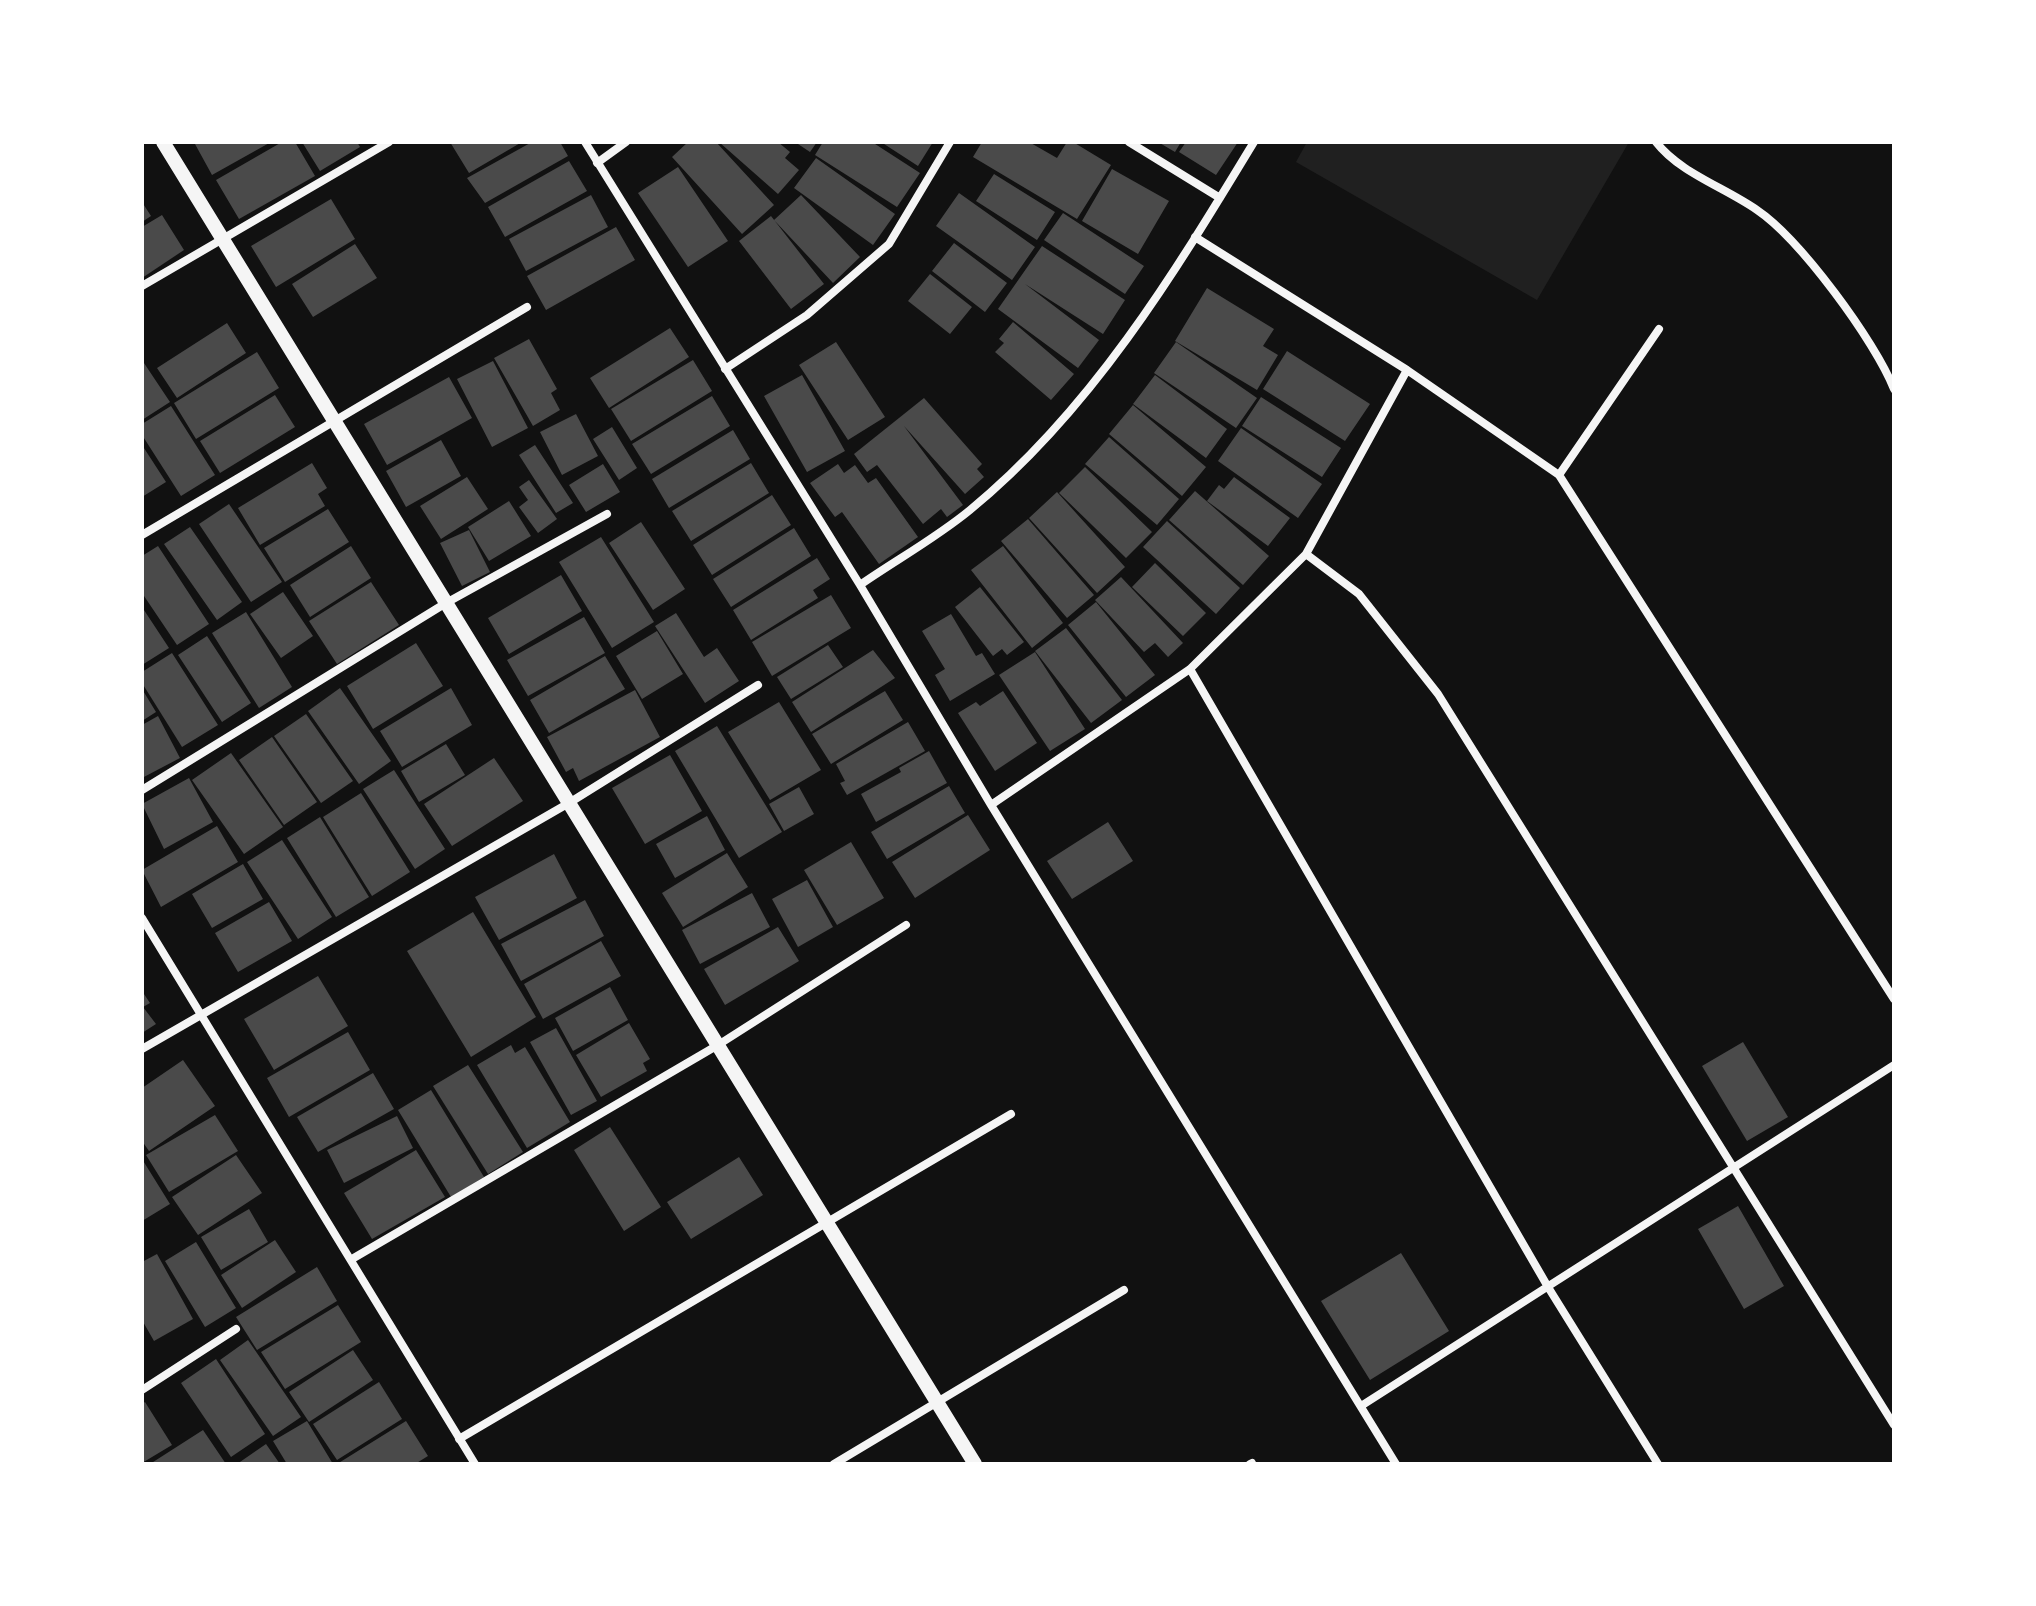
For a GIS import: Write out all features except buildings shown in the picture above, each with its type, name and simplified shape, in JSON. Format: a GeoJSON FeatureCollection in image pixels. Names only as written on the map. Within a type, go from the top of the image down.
{"type":"FeatureCollection","features":[{"type":"Feature","properties":{"kind":"street"},"geometry":{"type":"LineString","coordinates":[[163,142],[975,1464]]}},
{"type":"Feature","properties":{"kind":"street"},"geometry":{"type":"LineString","coordinates":[[142,286],[389,142]]}},
{"type":"Feature","properties":{"kind":"street"},"geometry":{"type":"LineString","coordinates":[[585,142],[860,585],[991,805],[1396,1464]]}},
{"type":"Feature","properties":{"kind":"street"},"geometry":{"type":"LineString","coordinates":[[597,163],[626,142]]}},
{"type":"Feature","properties":{"kind":"street"},"geometry":{"type":"LineString","coordinates":[[725,369],[807,315],[889,244],[950,142]]}},
{"type":"Feature","properties":{"kind":"street"},"geometry":{"type":"LineString","coordinates":[[1129,142],[1220,198]]}},
{"type":"Feature","properties":{"kind":"street"},"geometry":{"type":"LineString","coordinates":[[860,585],[970,510],[1067,418],[1136,326],[1254,142]]}},
{"type":"Feature","properties":{"kind":"street"},"geometry":{"type":"LineString","coordinates":[[1656,142],[1670,160],[1719,184],[1761,212],[1800,248],[1838,298],[1894,389]]}},
{"type":"Feature","properties":{"kind":"street"},"geometry":{"type":"LineString","coordinates":[[1195,237],[1407,370],[1559,475],[1894,999]]}},
{"type":"Feature","properties":{"kind":"street"},"geometry":{"type":"LineString","coordinates":[[142,535],[527,307]]}},
{"type":"Feature","properties":{"kind":"street"},"geometry":{"type":"LineString","coordinates":[[1559,475],[1659,329]]}},
{"type":"Feature","properties":{"kind":"street"},"geometry":{"type":"LineString","coordinates":[[991,805],[1190,669],[1306,554],[1407,370]]}},
{"type":"Feature","properties":{"kind":"street"},"geometry":{"type":"LineString","coordinates":[[142,790],[446,603],[607,514]]}},
{"type":"Feature","properties":{"kind":"street"},"geometry":{"type":"LineString","coordinates":[[1306,554],[1359,594],[1438,694],[1894,1425]]}},
{"type":"Feature","properties":{"kind":"street"},"geometry":{"type":"LineString","coordinates":[[1190,669],[1548,1287],[1658,1464]]}},
{"type":"Feature","properties":{"kind":"street"},"geometry":{"type":"LineString","coordinates":[[142,1049],[201,1012],[569,803],[758,685]]}},
{"type":"Feature","properties":{"kind":"street"},"geometry":{"type":"LineString","coordinates":[[142,918],[475,1464]]}},
{"type":"Feature","properties":{"kind":"street"},"geometry":{"type":"LineString","coordinates":[[352,1259],[718,1045],[906,925]]}},
{"type":"Feature","properties":{"kind":"street"},"geometry":{"type":"LineString","coordinates":[[1361,1406],[1737,1169],[1894,1065]]}},
{"type":"Feature","properties":{"kind":"street"},"geometry":{"type":"LineString","coordinates":[[459,1439],[1011,1114]]}},
{"type":"Feature","properties":{"kind":"street"},"geometry":{"type":"LineString","coordinates":[[834,1464],[1124,1290]]}},
{"type":"Feature","properties":{"kind":"street"},"geometry":{"type":"LineString","coordinates":[[142,1390],[236,1329]]}},
{"type":"Feature","properties":{"kind":"shaded area"},"geometry":{"type":"Polygon","coordinates":[[[1307,142],[1629,142],[1537,300],[1296,162],[1307,142]]]}}]}
